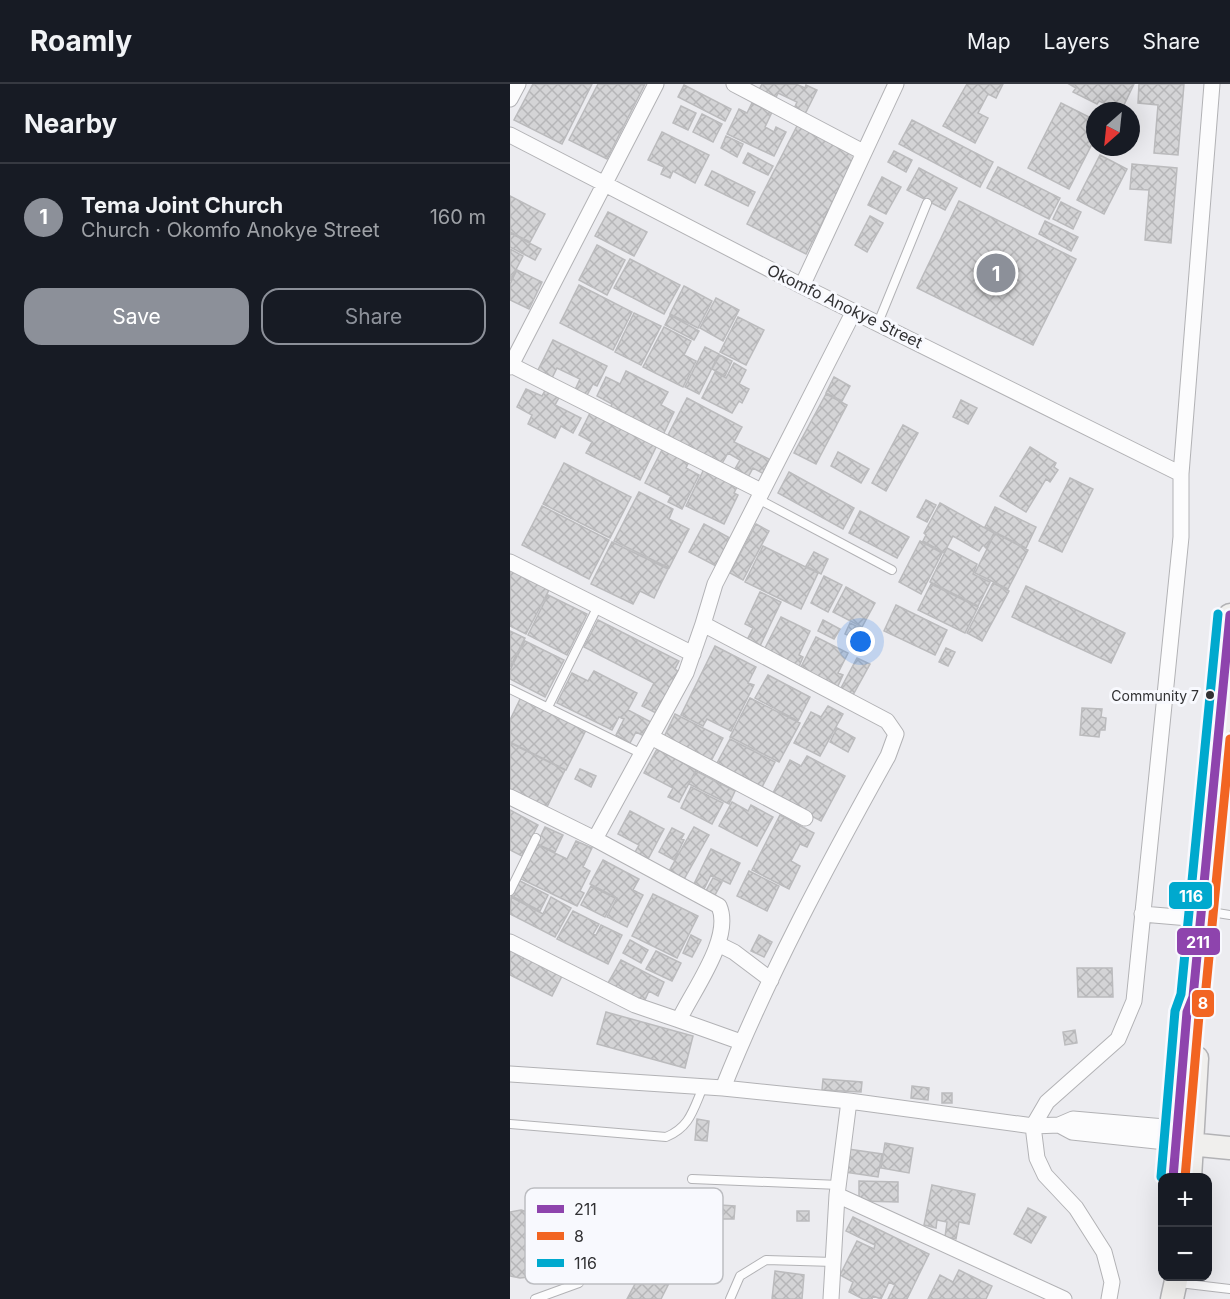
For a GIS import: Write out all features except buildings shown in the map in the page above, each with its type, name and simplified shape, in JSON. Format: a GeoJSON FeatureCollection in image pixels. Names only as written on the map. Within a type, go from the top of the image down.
{"type":"FeatureCollection","features":[{"type":"Feature","properties":{"kind":"main road"},"geometry":{"type":"LineString","coordinates":[[1174,1173],[1185,1136],[1198,1013],[1193,997],[1230,621]]}},
{"type":"Feature","properties":{"kind":"main road"},"geometry":{"type":"LineString","coordinates":[[1185,1136],[1230,1132]]}},
{"type":"Feature","properties":{"kind":"main road"},"geometry":{"type":"LineString","coordinates":[[1185,1136],[1230,1148]]}},
{"type":"Feature","properties":{"kind":"main road"},"geometry":{"type":"LineString","coordinates":[[1185,1136],[1189,1173]]}},
{"type":"Feature","properties":{"kind":"street"},"geometry":{"type":"LineString","coordinates":[[510,99],[518,84]]}},
{"type":"Feature","properties":{"kind":"street"},"geometry":{"type":"LineString","coordinates":[[656,84],[511,366],[760,495]]}},
{"type":"Feature","properties":{"kind":"street"},"geometry":{"type":"LineString","coordinates":[[734,84],[863,152]]}},
{"type":"Feature","properties":{"kind":"street"},"geometry":{"type":"LineString","coordinates":[[802,286],[896,84]]}},
{"type":"Feature","properties":{"kind":"street"},"geometry":{"type":"LineString","coordinates":[[1109,1299],[1112,1282],[1104,1252],[1076,1208],[1045,1175],[1036,1158],[1033,1126],[1047,1101],[1118,1039],[1134,1001],[1181,537],[1181,474],[1212,84]]}},
{"type":"Feature","properties":{"kind":"street","name":"Okomfo Anokye Street"},"geometry":{"type":"LineString","coordinates":[[510,135],[604,186],[1181,474]]}},
{"type":"Feature","properties":{"kind":"street"},"geometry":{"type":"LineString","coordinates":[[595,839],[686,674],[715,584],[854,311]]}},
{"type":"Feature","properties":{"kind":"street"},"geometry":{"type":"LineString","coordinates":[[510,562],[693,654]]}},
{"type":"Feature","properties":{"kind":"street"},"geometry":{"type":"LineString","coordinates":[[704,624],[887,721],[896,734],[888,756],[803,913],[741,1042],[723,1088]]}},
{"type":"Feature","properties":{"kind":"street"},"geometry":{"type":"LineString","coordinates":[[651,737],[805,818]]}},
{"type":"Feature","properties":{"kind":"street"},"geometry":{"type":"LineString","coordinates":[[510,797],[595,839],[719,906],[723,915],[718,944],[679,1020]]}},
{"type":"Feature","properties":{"kind":"street"},"geometry":{"type":"LineString","coordinates":[[1142,914],[1201,915]]}},
{"type":"Feature","properties":{"kind":"street"},"geometry":{"type":"LineString","coordinates":[[510,942],[635,1005],[741,1042]]}},
{"type":"Feature","properties":{"kind":"street"},"geometry":{"type":"LineString","coordinates":[[718,944],[734,952],[771,980]]}},
{"type":"Feature","properties":{"kind":"street"},"geometry":{"type":"LineString","coordinates":[[510,1074],[723,1088],[849,1101],[1033,1126],[1059,1125],[1072,1119],[1185,1136]]}},
{"type":"Feature","properties":{"kind":"street"},"geometry":{"type":"LineString","coordinates":[[835,1297],[834,1262],[838,1190],[849,1101]]}},
{"type":"Feature","properties":{"kind":"street"},"geometry":{"type":"LineString","coordinates":[[838,1190],[1064,1299]]}},
{"type":"Feature","properties":{"kind":"lane"},"geometry":{"type":"LineString","coordinates":[[878,323],[927,203]]}},
{"type":"Feature","properties":{"kind":"lane"},"geometry":{"type":"LineString","coordinates":[[760,495],[892,570]]}},
{"type":"Feature","properties":{"kind":"lane"},"geometry":{"type":"LineString","coordinates":[[548,706],[598,606]]}},
{"type":"Feature","properties":{"kind":"lane"},"geometry":{"type":"LineString","coordinates":[[510,689],[642,754]]}},
{"type":"Feature","properties":{"kind":"lane"},"geometry":{"type":"LineString","coordinates":[[510,891],[536,838]]}},
{"type":"Feature","properties":{"kind":"lane"},"geometry":{"type":"LineString","coordinates":[[1201,915],[1230,915]]}},
{"type":"Feature","properties":{"kind":"lane"},"geometry":{"type":"LineString","coordinates":[[510,1124],[666,1137],[680,1131],[689,1119],[703,1087]]}},
{"type":"Feature","properties":{"kind":"lane"},"geometry":{"type":"LineString","coordinates":[[692,1179],[838,1190]]}},
{"type":"Feature","properties":{"kind":"lane"},"geometry":{"type":"LineString","coordinates":[[730,1299],[740,1276],[766,1260],[834,1262]]}},
{"type":"Feature","properties":{"kind":"lane"},"geometry":{"type":"LineString","coordinates":[[535,1299],[576,1284]]}},
{"type":"Feature","properties":{"kind":"lane"},"geometry":{"type":"LineString","coordinates":[[1174,1284],[1230,1289]]}},
{"type":"Feature","properties":{"kind":"transit line","name":"116"},"geometry":{"type":"LineString","coordinates":[[1161,1173],[1175,1011],[1181,994],[1218,614]]}},
{"type":"Feature","properties":{"kind":"transit line","name":"211"},"geometry":{"type":"LineString","coordinates":[[1173,1173],[1187,1012],[1193,997],[1230,615]]}},
{"type":"Feature","properties":{"kind":"transit line","name":"8"},"geometry":{"type":"LineString","coordinates":[[1185,1173],[1199,1015],[1205,998],[1230,739]]}},
{"type":"Feature","properties":{"kind":"place","name":"Tema Joint Church"},"geometry":{"type":"Point","coordinates":[996,273]}},
{"type":"Feature","properties":{"kind":"place","name":"Community 7"},"geometry":{"type":"Point","coordinates":[1210,695]}}]}
